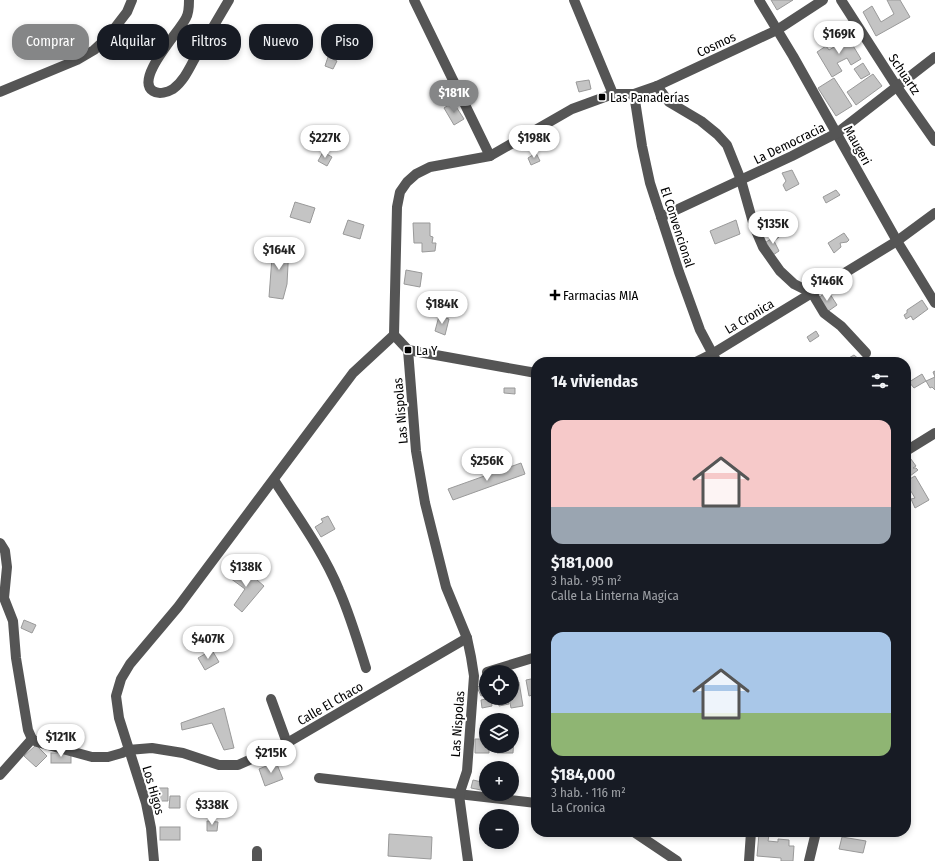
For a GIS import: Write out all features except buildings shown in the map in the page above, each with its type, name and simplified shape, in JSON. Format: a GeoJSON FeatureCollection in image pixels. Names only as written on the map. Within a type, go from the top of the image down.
{"type":"FeatureCollection","features":[{"type":"Feature","properties":{"kind":"street"},"geometry":{"type":"LineString","coordinates":[[0,92],[76,60],[94,50],[107,38],[126,12],[132,0]]}},
{"type":"Feature","properties":{"kind":"street"},"geometry":{"type":"LineString","coordinates":[[189,0],[186,18],[148,76],[148,85],[153,91],[162,93],[173,89],[183,77],[229,0]]}},
{"type":"Feature","properties":{"kind":"street"},"geometry":{"type":"LineString","coordinates":[[414,0],[490,156]]}},
{"type":"Feature","properties":{"kind":"street"},"geometry":{"type":"LineString","coordinates":[[531,372],[408,350],[394,335],[397,215],[400,192],[407,182],[416,174],[430,167],[490,156],[572,109],[613,94],[574,0]]}},
{"type":"Feature","properties":{"kind":"street","name":"Maugeri"},"geometry":{"type":"LineString","coordinates":[[759,0],[793,56],[896,241],[935,303]]}},
{"type":"Feature","properties":{"kind":"street","name":"Cosmos"},"geometry":{"type":"LineString","coordinates":[[613,94],[634,94],[657,86],[777,30],[822,0]]}},
{"type":"Feature","properties":{"kind":"street","name":"Schuartz"},"geometry":{"type":"LineString","coordinates":[[841,0],[897,87],[935,141]]}},
{"type":"Feature","properties":{"kind":"street","name":"La Democracia"},"geometry":{"type":"LineString","coordinates":[[661,217],[837,134],[935,57]]}},
{"type":"Feature","properties":{"kind":"street"},"geometry":{"type":"LineString","coordinates":[[657,86],[669,102],[701,121],[718,134],[727,145],[741,180],[754,226],[763,247],[780,271],[794,284],[812,293],[824,312],[841,326],[866,353]]}},
{"type":"Feature","properties":{"kind":"street","name":"El Convencional"},"geometry":{"type":"LineString","coordinates":[[634,94],[642,146],[650,183],[679,272],[700,330],[714,357]]}},
{"type":"Feature","properties":{"kind":"street","name":"La Cronica"},"geometry":{"type":"LineString","coordinates":[[716,357],[812,293],[896,241],[935,212]]}},
{"type":"Feature","properties":{"kind":"street","name":"Los Higos"},"geometry":{"type":"LineString","coordinates":[[154,861],[151,828],[146,803],[118,718],[116,696],[121,679],[130,664],[178,607],[353,374],[394,335]]}},
{"type":"Feature","properties":{"kind":"street","name":"Las Nispolas"},"geometry":{"type":"LineString","coordinates":[[408,350],[416,451],[425,503],[446,587],[466,638],[474,676],[467,771],[459,794],[468,861]]}},
{"type":"Feature","properties":{"kind":"street"},"geometry":{"type":"LineString","coordinates":[[911,448],[935,433]]}},
{"type":"Feature","properties":{"kind":"street"},"geometry":{"type":"LineString","coordinates":[[274,480],[319,551],[339,589],[355,632],[366,668]]}},
{"type":"Feature","properties":{"kind":"street"},"geometry":{"type":"LineString","coordinates":[[0,543],[5,551],[7,567],[4,598],[13,621],[16,658],[25,718],[32,739],[0,775]]}},
{"type":"Feature","properties":{"kind":"street","name":"Calle El Chaco"},"geometry":{"type":"LineString","coordinates":[[32,739],[40,743],[92,757],[108,757],[128,750],[152,748],[167,749],[193,756],[214,764],[231,766],[246,763],[287,743],[466,638]]}},
{"type":"Feature","properties":{"kind":"street"},"geometry":{"type":"LineString","coordinates":[[510,665],[531,659]]}},
{"type":"Feature","properties":{"kind":"street"},"geometry":{"type":"LineString","coordinates":[[474,676],[479,674]]}},
{"type":"Feature","properties":{"kind":"street"},"geometry":{"type":"LineString","coordinates":[[272,699],[287,743]]}},
{"type":"Feature","properties":{"kind":"street"},"geometry":{"type":"LineString","coordinates":[[319,778],[531,802]]}},
{"type":"Feature","properties":{"kind":"street"},"geometry":{"type":"LineString","coordinates":[[641,837],[672,860]]}},
{"type":"Feature","properties":{"kind":"street"},"geometry":{"type":"LineString","coordinates":[[749,861],[751,837]]}},
{"type":"Feature","properties":{"kind":"street"},"geometry":{"type":"LineString","coordinates":[[809,861],[815,837]]}},
{"type":"Feature","properties":{"kind":"place","name":"Las Panaderías"},"geometry":{"type":"Point","coordinates":[602,97]}},
{"type":"Feature","properties":{"kind":"place","name":"Farmacias MIA"},"geometry":{"type":"Point","coordinates":[555,295]}},
{"type":"Feature","properties":{"kind":"place","name":"La Y"},"geometry":{"type":"Point","coordinates":[408,350]}}]}
